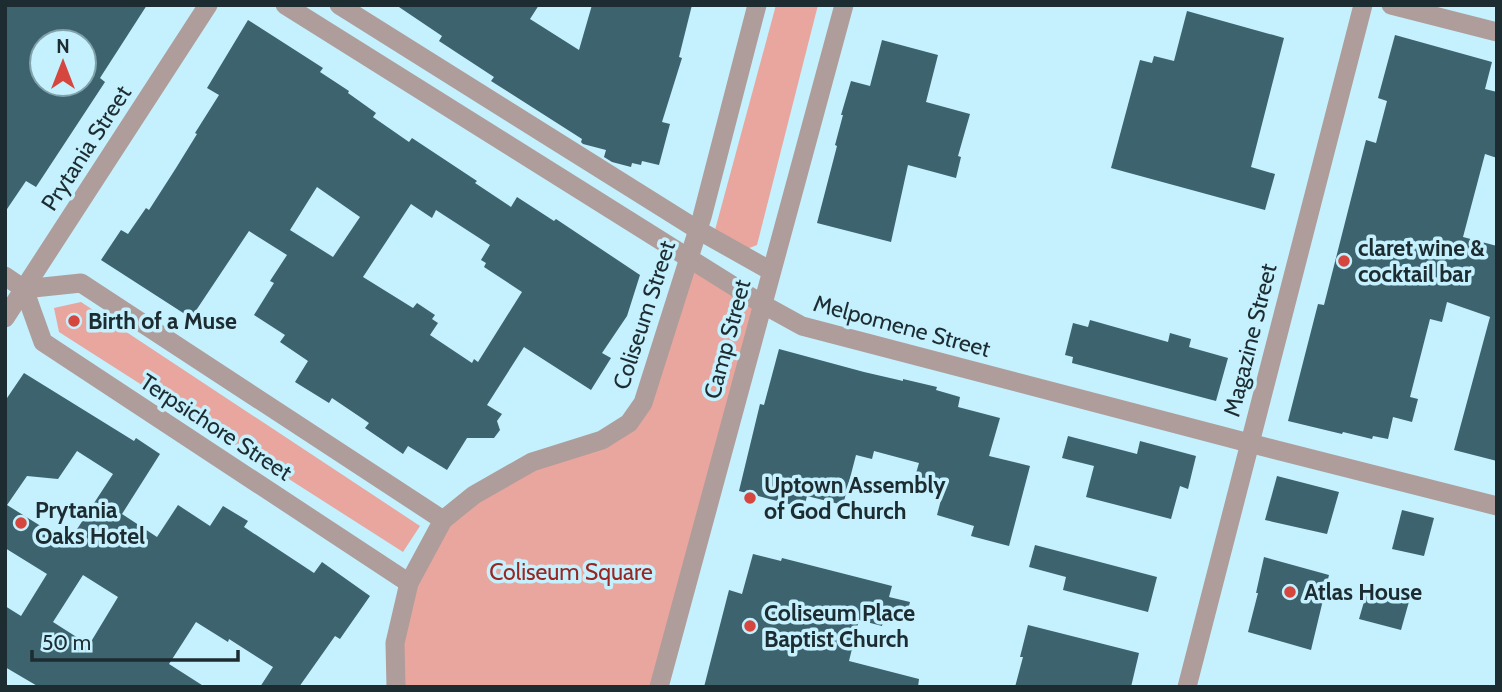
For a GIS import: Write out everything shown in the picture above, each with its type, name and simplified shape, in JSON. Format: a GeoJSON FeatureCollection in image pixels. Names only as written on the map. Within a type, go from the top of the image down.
{"type":"FeatureCollection","features":[{"type":"Feature","properties":{"kind":"street","name":"Prytania Street"},"geometry":{"type":"LineString","coordinates":[[5,318],[208,5]]}},
{"type":"Feature","properties":{"kind":"street","name":"Melpomene Street"},"geometry":{"type":"LineString","coordinates":[[285,5],[762,304],[802,326],[1497,506]]}},
{"type":"Feature","properties":{"kind":"street"},"geometry":{"type":"LineString","coordinates":[[339,5],[698,230],[771,271]]}},
{"type":"Feature","properties":{"kind":"street","name":"Coliseum Street"},"geometry":{"type":"LineString","coordinates":[[396,687],[395,643],[409,583],[443,520],[474,495],[532,462],[602,440],[629,423],[643,403],[698,230],[757,5]]}},
{"type":"Feature","properties":{"kind":"street","name":"Camp Street"},"geometry":{"type":"LineString","coordinates":[[659,687],[844,5]]}},
{"type":"Feature","properties":{"kind":"street","name":"Magazine Street"},"geometry":{"type":"LineString","coordinates":[[1187,687],[1363,5]]}},
{"type":"Feature","properties":{"kind":"street"},"geometry":{"type":"LineString","coordinates":[[1391,5],[1497,32]]}},
{"type":"Feature","properties":{"kind":"street"},"geometry":{"type":"LineString","coordinates":[[5,276],[24,289]]}},
{"type":"Feature","properties":{"kind":"street","name":"Terpsichore Street"},"geometry":{"type":"LineString","coordinates":[[409,583],[43,342],[24,289],[81,284],[443,520]]}},
{"type":"Feature","properties":{"kind":"green space"},"geometry":{"type":"Polygon","coordinates":[[[776,5],[818,5],[757,245],[747,249],[715,230],[776,5]]]}},
{"type":"Feature","properties":{"kind":"green space","name":"Coliseum Square"},"geometry":{"type":"Polygon","coordinates":[[[688,258],[762,304],[659,687],[396,687],[395,643],[443,520],[474,495],[629,423],[688,258]]]}},
{"type":"Feature","properties":{"kind":"green space"},"geometry":{"type":"Polygon","coordinates":[[[81,302],[420,526],[403,552],[59,332],[54,308],[81,302]]]}},
{"type":"Feature","properties":{"kind":"building"},"geometry":{"type":"Polygon","coordinates":[[[5,5],[147,5],[100,78],[105,82],[98,93],[98,28],[28,28],[28,98],[94,98],[36,187],[26,181],[5,212],[5,5]]]}},
{"type":"Feature","properties":{"kind":"building"},"geometry":{"type":"Polygon","coordinates":[[[396,5],[539,5],[530,19],[579,50],[592,5],[692,5],[679,57],[682,58],[662,122],[670,124],[659,165],[642,161],[641,165],[632,163],[631,167],[612,162],[604,157],[606,150],[583,144],[582,139],[491,81],[494,77],[439,41],[442,36],[396,5]]]}},
{"type":"Feature","properties":{"kind":"building"},"geometry":{"type":"Polygon","coordinates":[[[1187,11],[1284,38],[1251,167],[1275,174],[1265,210],[1111,168],[1140,60],[1152,63],[1154,56],[1174,61],[1187,11]]]}},
{"type":"Feature","properties":{"kind":"building"},"geometry":{"type":"Polygon","coordinates":[[[248,20],[323,68],[320,72],[349,91],[348,93],[376,113],[373,117],[409,142],[412,138],[511,207],[517,197],[554,221],[556,219],[640,275],[627,316],[602,353],[611,358],[591,390],[524,347],[487,405],[502,414],[497,421],[500,430],[494,438],[467,438],[447,470],[408,446],[403,454],[365,428],[369,423],[332,398],[329,403],[295,382],[308,361],[280,342],[285,335],[254,315],[274,283],[270,281],[287,255],[249,231],[191,318],[101,260],[121,230],[128,234],[146,208],[149,210],[197,134],[195,133],[219,95],[207,88],[248,20]],[[317,187],[290,230],[333,257],[360,217],[317,187]],[[411,204],[363,277],[413,308],[417,303],[435,315],[432,319],[438,323],[430,335],[472,363],[474,359],[478,362],[522,292],[484,267],[486,263],[481,260],[490,245],[436,210],[432,218],[411,204]]]}},
{"type":"Feature","properties":{"kind":"building"},"geometry":{"type":"Polygon","coordinates":[[[1395,35],[1492,62],[1485,89],[1497,92],[1497,158],[1485,154],[1463,237],[1497,246],[1497,461],[1454,450],[1490,317],[1493,318],[1447,302],[1442,322],[1430,319],[1410,397],[1418,399],[1412,422],[1393,417],[1388,439],[1373,436],[1372,439],[1288,421],[1318,304],[1324,305],[1366,140],[1376,143],[1387,101],[1378,98],[1395,35]]]}},
{"type":"Feature","properties":{"kind":"building"},"geometry":{"type":"Polygon","coordinates":[[[882,40],[938,55],[926,102],[970,114],[958,156],[961,157],[956,178],[908,165],[891,242],[817,223],[851,81],[870,86],[882,40]]]}},
{"type":"Feature","properties":{"kind":"building"},"geometry":{"type":"Polygon","coordinates":[[[1090,320],[1168,342],[1170,333],[1191,339],[1189,347],[1228,358],[1216,401],[1072,363],[1073,357],[1065,355],[1073,323],[1088,327],[1090,320]]]}},
{"type":"Feature","properties":{"kind":"building"},"geometry":{"type":"Polygon","coordinates":[[[779,349],[864,372],[937,387],[936,390],[960,397],[958,407],[1000,418],[989,456],[1030,466],[1009,546],[971,536],[974,526],[937,515],[942,496],[912,487],[919,463],[874,451],[872,459],[856,455],[843,505],[807,496],[804,508],[739,491],[760,404],[764,405],[779,349]]]}},
{"type":"Feature","properties":{"kind":"building"},"geometry":{"type":"Polygon","coordinates":[[[24,373],[134,441],[136,438],[160,454],[122,514],[157,537],[178,505],[210,526],[223,506],[248,521],[244,527],[314,573],[322,562],[370,596],[340,639],[335,636],[299,687],[260,687],[273,667],[196,622],[169,664],[205,687],[39,687],[5,667],[5,606],[21,616],[47,574],[5,548],[5,401],[24,373]],[[77,451],[58,479],[27,476],[7,505],[68,543],[113,474],[77,451]],[[83,575],[53,622],[89,645],[118,597],[83,575]]]}},
{"type":"Feature","properties":{"kind":"building"},"geometry":{"type":"Polygon","coordinates":[[[1068,436],[1137,454],[1140,441],[1196,456],[1188,489],[1180,486],[1171,519],[1086,497],[1094,466],[1062,458],[1068,436]]]}},
{"type":"Feature","properties":{"kind":"building"},"geometry":{"type":"Polygon","coordinates":[[[1277,476],[1339,492],[1327,534],[1265,520],[1277,476]]]}},
{"type":"Feature","properties":{"kind":"building"},"geometry":{"type":"Polygon","coordinates":[[[1402,510],[1434,518],[1424,556],[1392,549],[1402,510]]]}},
{"type":"Feature","properties":{"kind":"building"},"geometry":{"type":"Polygon","coordinates":[[[1035,545],[1157,577],[1148,612],[1063,590],[1066,577],[1029,567],[1035,545]]]}},
{"type":"Feature","properties":{"kind":"building"},"geometry":{"type":"Polygon","coordinates":[[[753,554],[781,561],[782,558],[892,586],[889,597],[910,602],[905,622],[884,617],[882,626],[859,620],[849,661],[919,679],[918,687],[704,687],[729,590],[742,594],[753,554]]]}},
{"type":"Feature","properties":{"kind":"building"},"geometry":{"type":"Polygon","coordinates":[[[1264,557],[1329,575],[1311,650],[1248,632],[1264,557]]]}},
{"type":"Feature","properties":{"kind":"building"},"geometry":{"type":"Polygon","coordinates":[[[1368,588],[1410,598],[1401,630],[1359,619],[1368,588]]]}},
{"type":"Feature","properties":{"kind":"building"},"geometry":{"type":"Polygon","coordinates":[[[1028,625],[1139,653],[1131,687],[1015,687],[1028,625]]]}},
{"type":"Feature","properties":{"kind":"place","name":"claret wine & cocktail bar"},"geometry":{"type":"Point","coordinates":[1344,261]}},
{"type":"Feature","properties":{"kind":"place","name":"Birth of a Muse"},"geometry":{"type":"Point","coordinates":[74,321]}},
{"type":"Feature","properties":{"kind":"place","name":"Uptown Assembly of God Church"},"geometry":{"type":"Point","coordinates":[750,498]}},
{"type":"Feature","properties":{"kind":"place","name":"Prytania Oaks Hotel"},"geometry":{"type":"Point","coordinates":[21,523]}},
{"type":"Feature","properties":{"kind":"place","name":"Atlas House"},"geometry":{"type":"Point","coordinates":[1290,592]}},
{"type":"Feature","properties":{"kind":"place","name":"Coliseum Place Baptist Church"},"geometry":{"type":"Point","coordinates":[750,626]}}]}
